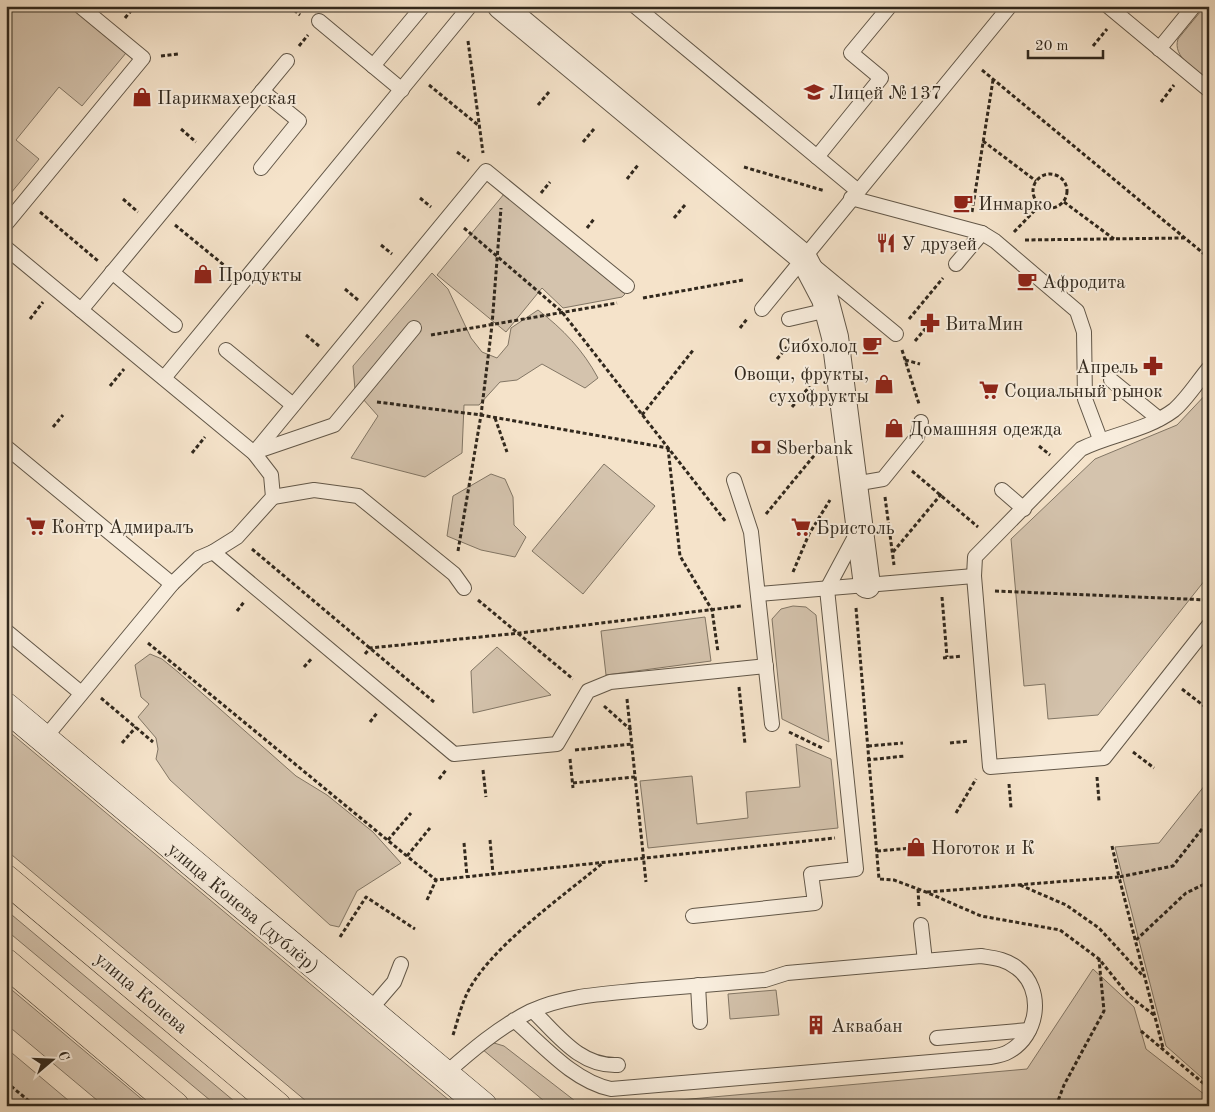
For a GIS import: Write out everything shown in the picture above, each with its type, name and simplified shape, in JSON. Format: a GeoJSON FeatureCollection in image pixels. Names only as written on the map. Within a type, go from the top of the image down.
{"type":"FeatureCollection","features":[{"type":"Feature","properties":{"kind":"main road","name":"улица Конева (дублёр)"},"geometry":{"type":"LineString","coordinates":[[6,707],[483,1106]]}},
{"type":"Feature","properties":{"kind":"main road","name":"улица Конева"},"geometry":{"type":"LineString","coordinates":[[6,879],[277,1106]]}},
{"type":"Feature","properties":{"kind":"main road"},"geometry":{"type":"LineString","coordinates":[[6,963],[175,1106]]}},
{"type":"Feature","properties":{"kind":"street"},"geometry":{"type":"LineString","coordinates":[[500,6],[803,257],[825,299],[835,337],[844,489],[860,528],[860,586]]}},
{"type":"Feature","properties":{"kind":"lane"},"geometry":{"type":"LineString","coordinates":[[6,224],[143,58],[80,6]]}},
{"type":"Feature","properties":{"kind":"lane"},"geometry":{"type":"LineString","coordinates":[[373,66],[423,6]]}},
{"type":"Feature","properties":{"kind":"lane"},"geometry":{"type":"LineString","coordinates":[[164,378],[470,6]]}},
{"type":"Feature","properties":{"kind":"lane"},"geometry":{"type":"LineString","coordinates":[[635,6],[817,157],[854,194],[976,231],[1000,241],[1077,311],[1084,332],[1085,400],[1100,439]]}},
{"type":"Feature","properties":{"kind":"lane"},"geometry":{"type":"LineString","coordinates":[[817,157],[881,78],[851,54],[890,6]]}},
{"type":"Feature","properties":{"kind":"lane"},"geometry":{"type":"LineString","coordinates":[[762,309],[854,194],[1010,6]]}},
{"type":"Feature","properties":{"kind":"lane"},"geometry":{"type":"LineString","coordinates":[[1108,6],[1209,90]]}},
{"type":"Feature","properties":{"kind":"lane"},"geometry":{"type":"LineString","coordinates":[[1159,49],[1194,6]]}},
{"type":"Feature","properties":{"kind":"lane"},"geometry":{"type":"LineString","coordinates":[[319,22],[402,90]]}},
{"type":"Feature","properties":{"kind":"lane"},"geometry":{"type":"LineString","coordinates":[[82,310],[287,61]]}},
{"type":"Feature","properties":{"kind":"lane"},"geometry":{"type":"LineString","coordinates":[[261,168],[299,121],[262,91]]}},
{"type":"Feature","properties":{"kind":"lane"},"geometry":{"type":"LineString","coordinates":[[254,453],[486,171],[627,286]]}},
{"type":"Feature","properties":{"kind":"lane"},"geometry":{"type":"LineString","coordinates":[[956,264],[976,231]]}},
{"type":"Feature","properties":{"kind":"lane"},"geometry":{"type":"LineString","coordinates":[[6,248],[254,453],[271,475],[273,497]]}},
{"type":"Feature","properties":{"kind":"lane"},"geometry":{"type":"LineString","coordinates":[[803,257],[896,334]]}},
{"type":"Feature","properties":{"kind":"lane"},"geometry":{"type":"LineString","coordinates":[[112,272],[175,325]]}},
{"type":"Feature","properties":{"kind":"lane"},"geometry":{"type":"LineString","coordinates":[[789,319],[828,310]]}},
{"type":"Feature","properties":{"kind":"lane"},"geometry":{"type":"LineString","coordinates":[[254,453],[334,425],[402,340],[414,328]]}},
{"type":"Feature","properties":{"kind":"lane"},"geometry":{"type":"LineString","coordinates":[[226,350],[293,405]]}},
{"type":"Feature","properties":{"kind":"lane"},"geometry":{"type":"LineString","coordinates":[[1209,368],[1175,409],[1159,419],[1119,436],[1100,439],[1081,449],[975,557],[975,583],[990,767],[1104,758],[1209,625]]}},
{"type":"Feature","properties":{"kind":"lane"},"geometry":{"type":"LineString","coordinates":[[1112,380],[1159,419]]}},
{"type":"Feature","properties":{"kind":"lane"},"geometry":{"type":"LineString","coordinates":[[844,489],[883,480],[917,436],[921,422]]}},
{"type":"Feature","properties":{"kind":"lane"},"geometry":{"type":"LineString","coordinates":[[6,447],[172,584]]}},
{"type":"Feature","properties":{"kind":"lane"},"geometry":{"type":"LineString","coordinates":[[734,480],[752,532],[772,724]]}},
{"type":"Feature","properties":{"kind":"lane"},"geometry":{"type":"LineString","coordinates":[[44,738],[172,584],[199,558],[213,552],[237,537],[273,497],[314,490],[358,496],[454,574],[464,588]]}},
{"type":"Feature","properties":{"kind":"lane"},"geometry":{"type":"LineString","coordinates":[[1002,490],[1024,509]]}},
{"type":"Feature","properties":{"kind":"lane"},"geometry":{"type":"LineString","coordinates":[[693,916],[814,904],[811,874],[856,869],[827,589],[860,528]]}},
{"type":"Feature","properties":{"kind":"lane"},"geometry":{"type":"LineString","coordinates":[[213,552],[454,754],[557,744],[588,691],[610,682],[766,666]]}},
{"type":"Feature","properties":{"kind":"lane"},"geometry":{"type":"LineString","coordinates":[[759,599],[784,592],[896,583],[975,583]]}},
{"type":"Feature","properties":{"kind":"lane"},"geometry":{"type":"LineString","coordinates":[[6,631],[81,693]]}},
{"type":"Feature","properties":{"kind":"lane"},"geometry":{"type":"LineString","coordinates":[[921,925],[925,961]]}},
{"type":"Feature","properties":{"kind":"lane"},"geometry":{"type":"LineString","coordinates":[[445,1074],[472,1050],[514,1020],[532,1011],[566,999],[765,980],[787,973],[981,956],[1001,958],[1018,968],[1030,984],[1036,1003],[1034,1022],[1024,1040],[1009,1052],[990,1057],[611,1089],[596,1086],[581,1078],[514,1020]]}},
{"type":"Feature","properties":{"kind":"lane"},"geometry":{"type":"LineString","coordinates":[[369,1011],[394,982],[401,964]]}},
{"type":"Feature","properties":{"kind":"lane"},"geometry":{"type":"LineString","coordinates":[[698,985],[700,1022]]}},
{"type":"Feature","properties":{"kind":"lane"},"geometry":{"type":"LineString","coordinates":[[532,1011],[580,1056],[599,1064],[618,1065]]}},
{"type":"Feature","properties":{"kind":"lane"},"geometry":{"type":"LineString","coordinates":[[937,1038],[1029,1030]]}},
{"type":"Feature","properties":{"kind":"path"},"geometry":{"type":"LineString","coordinates":[[120,24],[134,7]]}},
{"type":"Feature","properties":{"kind":"path"},"geometry":{"type":"LineString","coordinates":[[1093,46],[1108,27]]}},
{"type":"Feature","properties":{"kind":"path"},"geometry":{"type":"LineString","coordinates":[[467,32],[486,171]]}},
{"type":"Feature","properties":{"kind":"path"},"geometry":{"type":"LineString","coordinates":[[158,57],[178,54]]}},
{"type":"Feature","properties":{"kind":"path"},"geometry":{"type":"LineString","coordinates":[[968,58],[1209,258]]}},
{"type":"Feature","properties":{"kind":"path"},"geometry":{"type":"LineString","coordinates":[[416,73],[479,126]]}},
{"type":"Feature","properties":{"kind":"path"},"geometry":{"type":"LineString","coordinates":[[976,231],[983,141],[993,79]]}},
{"type":"Feature","properties":{"kind":"path"},"geometry":{"type":"LineString","coordinates":[[1161,102],[1176,83]]}},
{"type":"Feature","properties":{"kind":"path"},"geometry":{"type":"LineString","coordinates":[[538,105],[548,92]]}},
{"type":"Feature","properties":{"kind":"path"},"geometry":{"type":"LineString","coordinates":[[181,129],[199,144]]}},
{"type":"Feature","properties":{"kind":"path"},"geometry":{"type":"LineString","coordinates":[[583,142],[594,129]]}},
{"type":"Feature","properties":{"kind":"path"},"geometry":{"type":"LineString","coordinates":[[983,141],[1036,181]]}},
{"type":"Feature","properties":{"kind":"path"},"geometry":{"type":"LineString","coordinates":[[627,178],[638,166]]}},
{"type":"Feature","properties":{"kind":"path"},"geometry":{"type":"LineString","coordinates":[[744,167],[854,194]]}},
{"type":"Feature","properties":{"kind":"path"},"geometry":{"type":"LineString","coordinates":[[1048,174],[1061,177],[1068,189],[1064,202],[1052,209],[1040,205],[1033,194],[1036,181],[1048,174]]}},
{"type":"Feature","properties":{"kind":"path"},"geometry":{"type":"LineString","coordinates":[[454,574],[482,415],[492,324],[503,185]]}},
{"type":"Feature","properties":{"kind":"path"},"geometry":{"type":"LineString","coordinates":[[123,199],[141,214]]}},
{"type":"Feature","properties":{"kind":"path"},"geometry":{"type":"LineString","coordinates":[[26,200],[112,272]]}},
{"type":"Feature","properties":{"kind":"path"},"geometry":{"type":"LineString","coordinates":[[1064,202],[1115,239]]}},
{"type":"Feature","properties":{"kind":"path"},"geometry":{"type":"LineString","coordinates":[[674,218],[685,205]]}},
{"type":"Feature","properties":{"kind":"path"},"geometry":{"type":"LineString","coordinates":[[1000,241],[1040,205]]}},
{"type":"Feature","properties":{"kind":"path"},"geometry":{"type":"LineString","coordinates":[[161,214],[243,282]]}},
{"type":"Feature","properties":{"kind":"path"},"geometry":{"type":"LineString","coordinates":[[468,232],[562,312],[727,524]]}},
{"type":"Feature","properties":{"kind":"path"},"geometry":{"type":"LineString","coordinates":[[1000,241],[1184,238]]}},
{"type":"Feature","properties":{"kind":"path"},"geometry":{"type":"LineString","coordinates":[[921,422],[919,405],[896,334],[956,264]]}},
{"type":"Feature","properties":{"kind":"path"},"geometry":{"type":"LineString","coordinates":[[638,299],[743,280]]}},
{"type":"Feature","properties":{"kind":"path"},"geometry":{"type":"LineString","coordinates":[[36,296],[50,309]]}},
{"type":"Feature","properties":{"kind":"path"},"geometry":{"type":"LineString","coordinates":[[30,319],[43,302]]}},
{"type":"Feature","properties":{"kind":"path"},"geometry":{"type":"LineString","coordinates":[[402,340],[619,302]]}},
{"type":"Feature","properties":{"kind":"path"},"geometry":{"type":"LineString","coordinates":[[740,328],[748,317]]}},
{"type":"Feature","properties":{"kind":"path"},"geometry":{"type":"LineString","coordinates":[[923,331],[930,323]]}},
{"type":"Feature","properties":{"kind":"path"},"geometry":{"type":"LineString","coordinates":[[778,359],[787,347]]}},
{"type":"Feature","properties":{"kind":"path"},"geometry":{"type":"LineString","coordinates":[[642,414],[694,349]]}},
{"type":"Feature","properties":{"kind":"path"},"geometry":{"type":"LineString","coordinates":[[905,360],[920,364]]}},
{"type":"Feature","properties":{"kind":"path"},"geometry":{"type":"LineString","coordinates":[[117,363],[131,376]]}},
{"type":"Feature","properties":{"kind":"path"},"geometry":{"type":"LineString","coordinates":[[110,386],[124,370]]}},
{"type":"Feature","properties":{"kind":"path"},"geometry":{"type":"LineString","coordinates":[[792,407],[810,386]]}},
{"type":"Feature","properties":{"kind":"path"},"geometry":{"type":"LineString","coordinates":[[356,399],[495,417],[668,448]]}},
{"type":"Feature","properties":{"kind":"path"},"geometry":{"type":"LineString","coordinates":[[53,427],[63,415]]}},
{"type":"Feature","properties":{"kind":"path"},"geometry":{"type":"LineString","coordinates":[[495,417],[507,452]]}},
{"type":"Feature","properties":{"kind":"path"},"geometry":{"type":"LineString","coordinates":[[198,431],[213,443]]}},
{"type":"Feature","properties":{"kind":"path"},"geometry":{"type":"LineString","coordinates":[[192,453],[206,437]]}},
{"type":"Feature","properties":{"kind":"path"},"geometry":{"type":"LineString","coordinates":[[773,505],[824,444]]}},
{"type":"Feature","properties":{"kind":"path"},"geometry":{"type":"LineString","coordinates":[[668,448],[680,556],[712,610],[721,671]]}},
{"type":"Feature","properties":{"kind":"path"},"geometry":{"type":"LineString","coordinates":[[898,460],[942,494],[992,540]]}},
{"type":"Feature","properties":{"kind":"path"},"geometry":{"type":"LineString","coordinates":[[883,480],[896,583]]}},
{"type":"Feature","properties":{"kind":"path"},"geometry":{"type":"LineString","coordinates":[[784,592],[809,534],[844,489]]}},
{"type":"Feature","properties":{"kind":"path"},"geometry":{"type":"LineString","coordinates":[[892,552],[942,494]]}},
{"type":"Feature","properties":{"kind":"path"},"geometry":{"type":"LineString","coordinates":[[237,537],[434,702]]}},
{"type":"Feature","properties":{"kind":"path"},"geometry":{"type":"LineString","coordinates":[[975,583],[1209,600]]}},
{"type":"Feature","properties":{"kind":"path"},"geometry":{"type":"LineString","coordinates":[[860,586],[868,746],[879,879],[894,880],[981,916],[1060,930],[1098,959],[1129,996],[1154,1015]]}},
{"type":"Feature","properties":{"kind":"path"},"geometry":{"type":"LineString","coordinates":[[464,588],[520,633],[631,730]]}},
{"type":"Feature","properties":{"kind":"path"},"geometry":{"type":"LineString","coordinates":[[941,592],[945,658],[969,656]]}},
{"type":"Feature","properties":{"kind":"path"},"geometry":{"type":"LineString","coordinates":[[370,648],[520,633],[712,610],[759,599]]}},
{"type":"Feature","properties":{"kind":"path"},"geometry":{"type":"LineString","coordinates":[[133,630],[436,880],[854,836]]}},
{"type":"Feature","properties":{"kind":"path"},"geometry":{"type":"LineString","coordinates":[[626,681],[646,882]]}},
{"type":"Feature","properties":{"kind":"path"},"geometry":{"type":"LineString","coordinates":[[739,685],[745,744]]}},
{"type":"Feature","properties":{"kind":"path"},"geometry":{"type":"LineString","coordinates":[[1182,689],[1204,706]]}},
{"type":"Feature","properties":{"kind":"path"},"geometry":{"type":"LineString","coordinates":[[101,698],[153,742]]}},
{"type":"Feature","properties":{"kind":"path"},"geometry":{"type":"LineString","coordinates":[[772,724],[845,762],[905,756]]}},
{"type":"Feature","properties":{"kind":"path"},"geometry":{"type":"LineString","coordinates":[[122,743],[136,727]]}},
{"type":"Feature","properties":{"kind":"path"},"geometry":{"type":"LineString","coordinates":[[950,742],[976,740]]}},
{"type":"Feature","properties":{"kind":"path"},"geometry":{"type":"LineString","coordinates":[[868,746],[904,743]]}},
{"type":"Feature","properties":{"kind":"path"},"geometry":{"type":"LineString","coordinates":[[573,788],[569,751],[632,744]]}},
{"type":"Feature","properties":{"kind":"path"},"geometry":{"type":"LineString","coordinates":[[1133,751],[1154,768]]}},
{"type":"Feature","properties":{"kind":"path"},"geometry":{"type":"LineString","coordinates":[[483,769],[486,797]]}},
{"type":"Feature","properties":{"kind":"path"},"geometry":{"type":"LineString","coordinates":[[1097,773],[1099,801]]}},
{"type":"Feature","properties":{"kind":"path"},"geometry":{"type":"LineString","coordinates":[[956,813],[979,774]]}},
{"type":"Feature","properties":{"kind":"path"},"geometry":{"type":"LineString","coordinates":[[573,783],[635,777]]}},
{"type":"Feature","properties":{"kind":"path"},"geometry":{"type":"LineString","coordinates":[[1009,781],[1011,808]]}},
{"type":"Feature","properties":{"kind":"path"},"geometry":{"type":"LineString","coordinates":[[388,840],[411,813]]}},
{"type":"Feature","properties":{"kind":"path"},"geometry":{"type":"LineString","coordinates":[[926,892],[1119,877],[1173,866],[1209,820]]}},
{"type":"Feature","properties":{"kind":"path"},"geometry":{"type":"LineString","coordinates":[[407,856],[430,828]]}},
{"type":"Feature","properties":{"kind":"path"},"geometry":{"type":"LineString","coordinates":[[490,840],[493,874]]}},
{"type":"Feature","properties":{"kind":"path"},"geometry":{"type":"LineString","coordinates":[[464,843],[467,876]]}},
{"type":"Feature","properties":{"kind":"path"},"geometry":{"type":"LineString","coordinates":[[1112,846],[1163,1048]]}},
{"type":"Feature","properties":{"kind":"path"},"geometry":{"type":"LineString","coordinates":[[877,851],[912,848]]}},
{"type":"Feature","properties":{"kind":"path"},"geometry":{"type":"LineString","coordinates":[[454,1035],[465,996],[488,963],[526,926],[605,862]]}},
{"type":"Feature","properties":{"kind":"path"},"geometry":{"type":"LineString","coordinates":[[427,900],[436,880]]}},
{"type":"Feature","properties":{"kind":"path"},"geometry":{"type":"LineString","coordinates":[[1135,940],[1186,893],[1209,882]]}},
{"type":"Feature","properties":{"kind":"path"},"geometry":{"type":"LineString","coordinates":[[1019,885],[1066,905],[1099,928],[1144,978]]}},
{"type":"Feature","properties":{"kind":"path"},"geometry":{"type":"LineString","coordinates":[[340,937],[366,897],[415,929]]}},
{"type":"Feature","properties":{"kind":"path"},"geometry":{"type":"LineString","coordinates":[[1056,1106],[1064,1086],[1104,1011],[1098,959]]}},
{"type":"Feature","properties":{"kind":"path"},"geometry":{"type":"LineString","coordinates":[[1141,1031],[1209,1088]]}},
{"type":"Feature","properties":{"kind":"path"},"geometry":{"type":"LineString","coordinates":[[6,1082],[35,1106]]}},
{"type":"Feature","properties":{"kind":"shaded area"},"geometry":{"type":"Polygon","coordinates":[[[6,6],[70,6],[126,53],[82,106],[59,87],[16,140],[39,159],[6,199],[6,6]]]}},
{"type":"Feature","properties":{"kind":"shaded area"},"geometry":{"type":"Polygon","coordinates":[[[1205,6],[1209,6],[1209,80],[1186,62],[1178,52],[1177,46],[1178,39],[1205,6]]]}},
{"type":"Feature","properties":{"kind":"shaded area"},"geometry":{"type":"Polygon","coordinates":[[[504,194],[625,294],[622,297],[563,308],[542,288],[506,332],[437,275],[504,194]]]}},
{"type":"Feature","properties":{"kind":"shaded area"},"geometry":{"type":"Polygon","coordinates":[[[432,273],[448,289],[471,338],[482,352],[497,358],[508,345],[511,328],[538,310],[572,341],[586,358],[598,378],[585,388],[542,364],[517,380],[500,382],[479,405],[464,405],[462,453],[425,477],[351,458],[378,416],[355,390],[353,366],[432,273]]]}},
{"type":"Feature","properties":{"kind":"shaded area"},"geometry":{"type":"Polygon","coordinates":[[[1209,391],[1209,575],[1098,715],[1048,719],[1045,684],[1024,686],[1011,539],[1095,459],[1177,425],[1209,391]]]}},
{"type":"Feature","properties":{"kind":"shaded area"},"geometry":{"type":"Polygon","coordinates":[[[604,464],[655,506],[583,594],[532,551],[604,464]]]}},
{"type":"Feature","properties":{"kind":"shaded area"},"geometry":{"type":"Polygon","coordinates":[[[491,474],[505,479],[513,497],[514,525],[526,537],[515,557],[481,550],[447,536],[453,496],[491,474]]]}},
{"type":"Feature","properties":{"kind":"shaded area"},"geometry":{"type":"Polygon","coordinates":[[[793,606],[806,607],[816,615],[829,742],[782,719],[772,619],[781,609],[793,606]]]}},
{"type":"Feature","properties":{"kind":"shaded area"},"geometry":{"type":"Polygon","coordinates":[[[705,617],[711,661],[606,675],[601,631],[705,617]]]}},
{"type":"Feature","properties":{"kind":"shaded area"},"geometry":{"type":"Polygon","coordinates":[[[497,647],[551,695],[473,713],[471,671],[497,647]]]}},
{"type":"Feature","properties":{"kind":"shaded area"},"geometry":{"type":"Polygon","coordinates":[[[150,654],[162,659],[178,672],[296,776],[327,795],[373,832],[401,863],[357,891],[339,927],[330,925],[170,780],[156,759],[158,749],[156,738],[138,717],[149,704],[141,697],[135,665],[150,654]]]}},
{"type":"Feature","properties":{"kind":"shaded area"},"geometry":{"type":"Polygon","coordinates":[[[6,729],[456,1106],[312,1106],[6,850],[6,729]]]}},
{"type":"Feature","properties":{"kind":"shaded area"},"geometry":{"type":"Polygon","coordinates":[[[796,744],[831,759],[838,828],[648,848],[640,781],[692,776],[697,824],[748,818],[746,792],[800,787],[796,744]]]}},
{"type":"Feature","properties":{"kind":"shaded area"},"geometry":{"type":"Polygon","coordinates":[[[1209,780],[1209,1084],[1166,1046],[1115,847],[1159,843],[1209,780]]]}},
{"type":"Feature","properties":{"kind":"shaded area"},"geometry":{"type":"Polygon","coordinates":[[[6,910],[240,1106],[217,1106],[6,930],[6,910]]]}},
{"type":"Feature","properties":{"kind":"shaded area"},"geometry":{"type":"Polygon","coordinates":[[[1093,969],[1134,1007],[1146,1049],[1209,1098],[1209,1106],[612,1106],[1027,1069],[1093,969]]]}},
{"type":"Feature","properties":{"kind":"shaded area"},"geometry":{"type":"Polygon","coordinates":[[[6,985],[150,1106],[104,1106],[6,1024],[6,985]]]}},
{"type":"Feature","properties":{"kind":"shaded area"},"geometry":{"type":"Polygon","coordinates":[[[776,990],[779,1015],[730,1019],[728,994],[776,990]]]}},
{"type":"Feature","properties":{"kind":"shaded area"},"geometry":{"type":"Polygon","coordinates":[[[494,1043],[504,1046],[579,1104],[588,1106],[550,1106],[482,1049],[487,1044],[494,1043]]]}},
{"type":"Feature","properties":{"kind":"shaded area"},"geometry":{"type":"Polygon","coordinates":[[[6,1048],[75,1106],[6,1106],[6,1048]]]}},
{"type":"Feature","properties":{"kind":"place","name":"Лицей №137"},"geometry":{"type":"Point","coordinates":[814,92]}},
{"type":"Feature","properties":{"kind":"place","name":"Парикмахерская"},"geometry":{"type":"Point","coordinates":[142,97]}},
{"type":"Feature","properties":{"kind":"place","name":"Инмарко"},"geometry":{"type":"Point","coordinates":[963,203]}},
{"type":"Feature","properties":{"kind":"place","name":"У друзей"},"geometry":{"type":"Point","coordinates":[886,243]}},
{"type":"Feature","properties":{"kind":"place","name":"Продукты"},"geometry":{"type":"Point","coordinates":[203,274]}},
{"type":"Feature","properties":{"kind":"place","name":"Афродита"},"geometry":{"type":"Point","coordinates":[1027,281]}},
{"type":"Feature","properties":{"kind":"place","name":"ВитаМин"},"geometry":{"type":"Point","coordinates":[930,323]}},
{"type":"Feature","properties":{"kind":"place","name":"Сибхолод"},"geometry":{"type":"Point","coordinates":[872,345]}},
{"type":"Feature","properties":{"kind":"place","name":"Апрель"},"geometry":{"type":"Point","coordinates":[1153,366]}},
{"type":"Feature","properties":{"kind":"place","name":"Овощи, фрукты, сухофрукты"},"geometry":{"type":"Point","coordinates":[884,384]}},
{"type":"Feature","properties":{"kind":"place","name":"Социальный рынок"},"geometry":{"type":"Point","coordinates":[989,390]}},
{"type":"Feature","properties":{"kind":"place","name":"Домашняя одежда"},"geometry":{"type":"Point","coordinates":[894,428]}},
{"type":"Feature","properties":{"kind":"place","name":"Sberbank"},"geometry":{"type":"Point","coordinates":[761,447]}},
{"type":"Feature","properties":{"kind":"place","name":"Контр Адмиралъ"},"geometry":{"type":"Point","coordinates":[36,526]}},
{"type":"Feature","properties":{"kind":"place","name":"Бристоль"},"geometry":{"type":"Point","coordinates":[801,527]}},
{"type":"Feature","properties":{"kind":"place","name":"Ноготок и К"},"geometry":{"type":"Point","coordinates":[916,847]}},
{"type":"Feature","properties":{"kind":"place","name":"Аквабан"},"geometry":{"type":"Point","coordinates":[816,1025]}}]}
